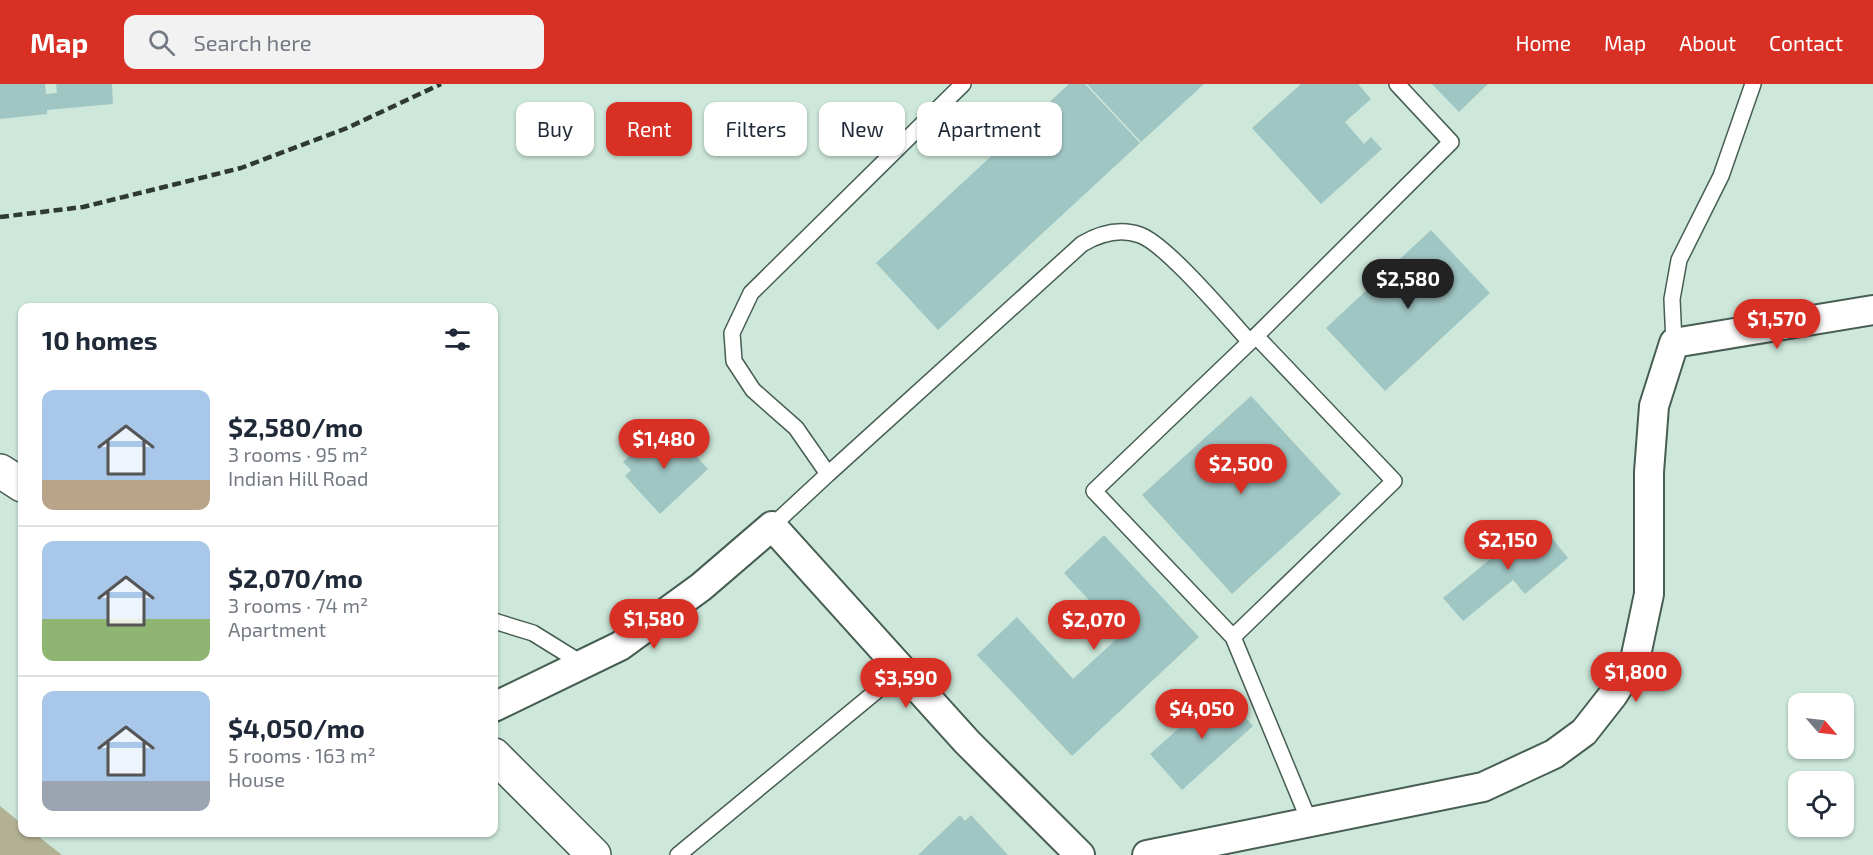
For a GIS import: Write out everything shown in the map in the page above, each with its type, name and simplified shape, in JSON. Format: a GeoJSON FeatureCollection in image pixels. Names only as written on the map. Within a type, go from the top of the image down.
{"type":"FeatureCollection","features":[{"type":"Feature","properties":{"kind":"street"},"geometry":{"type":"LineString","coordinates":[[1147,855],[1310,823],[1493,783],[1554,754],[1584,732],[1614,695],[1635,660],[1649,594],[1649,472],[1654,406],[1674,343],[1873,310]]}},
{"type":"Feature","properties":{"kind":"street"},"geometry":{"type":"LineString","coordinates":[[0,471],[18,482]]}},
{"type":"Feature","properties":{"kind":"street"},"geometry":{"type":"LineString","coordinates":[[498,705],[620,646],[701,587],[772,526],[967,742],[1080,855]]}},
{"type":"Feature","properties":{"kind":"street"},"geometry":{"type":"LineString","coordinates":[[498,760],[594,855]]}},
{"type":"Feature","properties":{"kind":"lane"},"geometry":{"type":"LineString","coordinates":[[828,474],[796,428],[753,390],[734,361],[732,333],[751,293],[963,84]]}},
{"type":"Feature","properties":{"kind":"lane"},"geometry":{"type":"LineString","coordinates":[[1310,823],[1233,637],[1094,491],[1253,339],[1451,142],[1397,84]]}},
{"type":"Feature","properties":{"kind":"lane"},"geometry":{"type":"LineString","coordinates":[[1674,343],[1671,299],[1679,260],[1721,176],[1753,84]]}},
{"type":"Feature","properties":{"kind":"lane"},"geometry":{"type":"LineString","coordinates":[[772,526],[1082,244],[1097,235],[1117,232],[1140,235],[1163,249],[1394,481],[1233,637]]}},
{"type":"Feature","properties":{"kind":"lane"},"geometry":{"type":"LineString","coordinates":[[498,622],[533,633],[583,664]]}},
{"type":"Feature","properties":{"kind":"lane"},"geometry":{"type":"LineString","coordinates":[[678,855],[902,670]]}},
{"type":"Feature","properties":{"kind":"shaded area"},"geometry":{"type":"Polygon","coordinates":[[[0,806],[18,821],[18,837],[39,837],[62,855],[0,855],[0,806]]]}},
{"type":"Feature","properties":{"kind":"building"},"geometry":{"type":"Polygon","coordinates":[[[0,84],[45,84],[46,94],[57,93],[56,84],[112,84],[113,104],[47,110],[47,114],[0,119],[0,84]]]}},
{"type":"Feature","properties":{"kind":"building"},"geometry":{"type":"Polygon","coordinates":[[[1069,84],[1085,84],[1140,143],[938,330],[876,263],[991,156],[1062,156],[1062,102],[1050,102],[1069,84]]]}},
{"type":"Feature","properties":{"kind":"building"},"geometry":{"type":"Polygon","coordinates":[[[1087,84],[1204,84],[1141,142],[1087,84]]]}},
{"type":"Feature","properties":{"kind":"building"},"geometry":{"type":"Polygon","coordinates":[[[1301,84],[1358,84],[1371,99],[1345,122],[1364,144],[1371,137],[1382,149],[1321,204],[1252,128],[1301,84]]]}},
{"type":"Feature","properties":{"kind":"building"},"geometry":{"type":"Polygon","coordinates":[[[1432,84],[1488,84],[1459,112],[1432,84]]]}},
{"type":"Feature","properties":{"kind":"building"},"geometry":{"type":"Polygon","coordinates":[[[1431,230],[1490,293],[1385,391],[1326,328],[1431,230]]]}},
{"type":"Feature","properties":{"kind":"building"},"geometry":{"type":"Polygon","coordinates":[[[1251,396],[1341,494],[1232,594],[1142,495],[1251,396]]]}},
{"type":"Feature","properties":{"kind":"building"},"geometry":{"type":"Polygon","coordinates":[[[673,431],[708,469],[660,514],[625,476],[631,470],[623,462],[650,436],[658,445],[673,431]]]}},
{"type":"Feature","properties":{"kind":"building"},"geometry":{"type":"Polygon","coordinates":[[[1543,527],[1568,558],[1525,594],[1513,580],[1463,621],[1443,598],[1527,529],[1533,535],[1543,527]]]}},
{"type":"Feature","properties":{"kind":"building"},"geometry":{"type":"Polygon","coordinates":[[[1104,535],[1199,637],[1072,756],[977,655],[1017,617],[1073,679],[1121,635],[1064,573],[1104,535]]]}},
{"type":"Feature","properties":{"kind":"building"},"geometry":{"type":"Polygon","coordinates":[[[1222,690],[1253,726],[1182,790],[1150,754],[1222,690]]]}},
{"type":"Feature","properties":{"kind":"building"},"geometry":{"type":"Polygon","coordinates":[[[960,815],[965,821],[971,815],[1008,855],[918,855],[960,815]]]}},
{"type":"Feature","properties":{"kind":"railway"},"geometry":{"type":"LineString","coordinates":[[0,217],[83,207],[241,168],[347,128],[441,84]]}}]}
